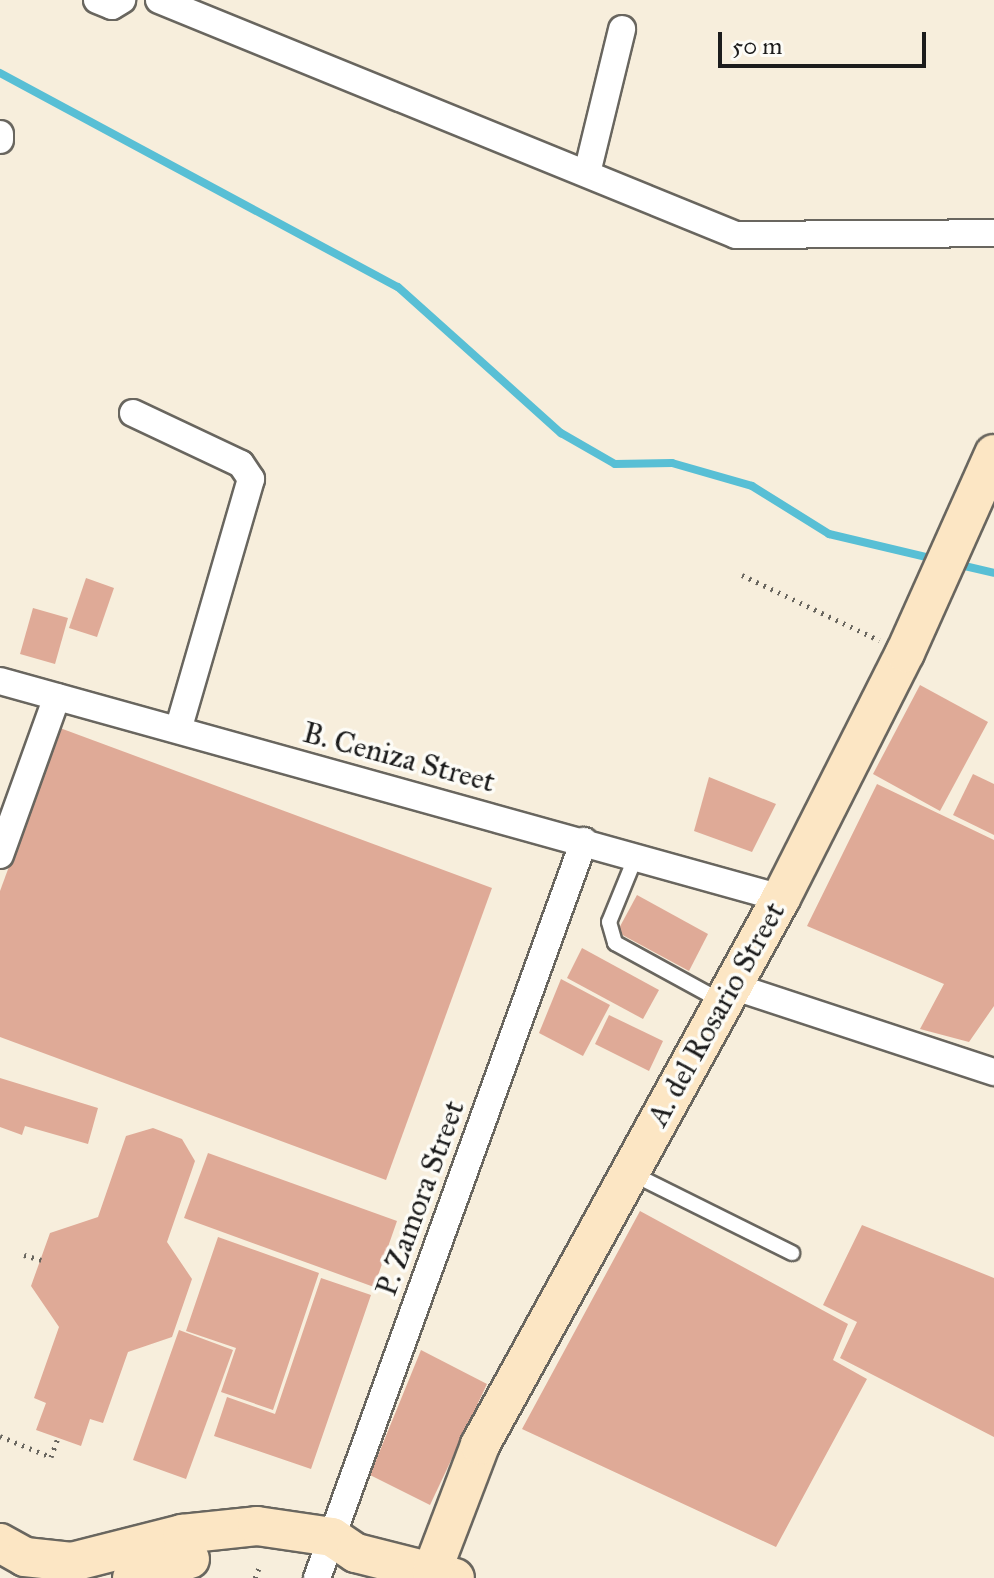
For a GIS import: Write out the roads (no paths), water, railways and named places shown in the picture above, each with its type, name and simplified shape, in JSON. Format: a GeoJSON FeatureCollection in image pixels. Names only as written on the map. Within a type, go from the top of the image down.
{"type":"FeatureCollection","features":[{"type":"Feature","properties":{"kind":"street"},"geometry":{"type":"LineString","coordinates":[[97,0],[122,0]]}},
{"type":"Feature","properties":{"kind":"street"},"geometry":{"type":"LineString","coordinates":[[159,0],[588,169],[736,235],[994,233]]}},
{"type":"Feature","properties":{"kind":"street"},"geometry":{"type":"LineString","coordinates":[[588,169],[622,29]]}},
{"type":"Feature","properties":{"kind":"street"},"geometry":{"type":"LineString","coordinates":[[0,134],[0,140]]}},
{"type":"Feature","properties":{"kind":"street"},"geometry":{"type":"LineString","coordinates":[[133,413],[241,464],[251,479],[178,730]]}},
{"type":"Feature","properties":{"kind":"street","name":"A. del Rosario Street"},"geometry":{"type":"LineString","coordinates":[[444,1575],[480,1445],[781,898],[905,653],[994,454]]}},
{"type":"Feature","properties":{"kind":"street","name":"B. Ceniza Street"},"geometry":{"type":"LineString","coordinates":[[0,681],[781,898]]}},
{"type":"Feature","properties":{"kind":"street"},"geometry":{"type":"LineString","coordinates":[[0,855],[57,697]]}},
{"type":"Feature","properties":{"kind":"street","name":"P. Zamora Street"},"geometry":{"type":"LineString","coordinates":[[332,1557],[584,841]]}},
{"type":"Feature","properties":{"kind":"street"},"geometry":{"type":"LineString","coordinates":[[728,994],[994,1072]]}},
{"type":"Feature","properties":{"kind":"street"},"geometry":{"type":"LineString","coordinates":[[14,1559],[91,1569],[224,1528],[332,1557],[444,1575]]}},
{"type":"Feature","properties":{"kind":"street"},"geometry":{"type":"LineString","coordinates":[[132,1578],[226,1553],[332,1557]]}},
{"type":"Feature","properties":{"kind":"lane"},"geometry":{"type":"LineString","coordinates":[[636,856],[609,922],[615,943],[728,994]]}},
{"type":"Feature","properties":{"kind":"lane"},"geometry":{"type":"LineString","coordinates":[[629,1172],[792,1253]]}},
{"type":"Feature","properties":{"kind":"waterway"},"geometry":{"type":"LineString","coordinates":[[0,73],[398,287],[561,433],[615,464],[672,463],[752,486],[829,534],[935,559]]}},
{"type":"Feature","properties":{"kind":"waterway"},"geometry":{"type":"LineString","coordinates":[[956,564],[994,573]]}}]}
